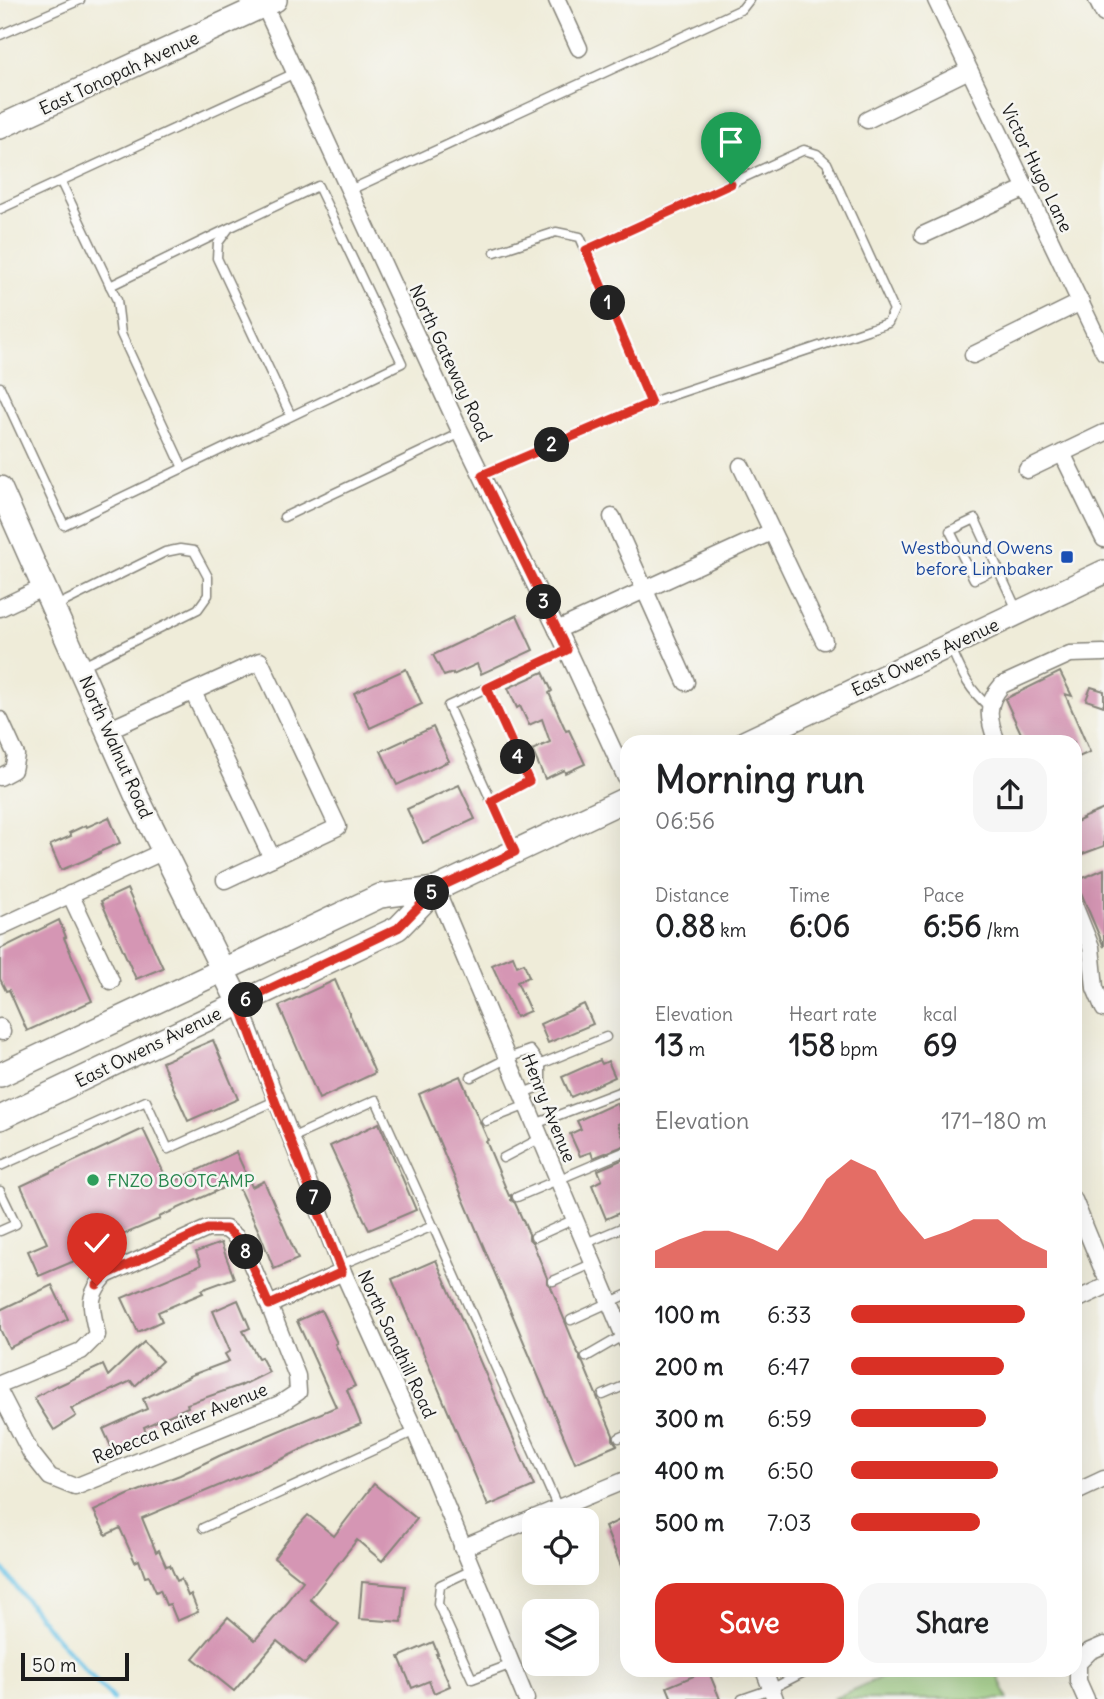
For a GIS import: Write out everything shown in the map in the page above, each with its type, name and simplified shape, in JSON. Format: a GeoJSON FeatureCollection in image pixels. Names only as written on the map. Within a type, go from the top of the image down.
{"type":"FeatureCollection","features":[{"type":"Feature","properties":{"kind":"main road","name":"East Tonopah Avenue"},"geometry":{"type":"LineString","coordinates":[[0,127],[267,2]]}},
{"type":"Feature","properties":{"kind":"main road","name":"North Walnut Road"},"geometry":{"type":"LineString","coordinates":[[0,488],[137,797],[239,1003]]}},
{"type":"Feature","properties":{"kind":"main road","name":"East Owens Avenue"},"geometry":{"type":"LineString","coordinates":[[761,735],[1104,572]]}},
{"type":"Feature","properties":{"kind":"main road","name":"East Owens Avenue"},"geometry":{"type":"LineString","coordinates":[[0,1075],[380,896],[436,889],[620,802]]}},
{"type":"Feature","properties":{"kind":"main road","name":"East Owens Avenue"},"geometry":{"type":"LineString","coordinates":[[0,1118],[398,928],[436,889]]}},
{"type":"Feature","properties":{"kind":"street"},"geometry":{"type":"LineString","coordinates":[[557,0],[579,48]]}},
{"type":"Feature","properties":{"kind":"street","name":"Victor Hugo Lane"},"geometry":{"type":"LineString","coordinates":[[936,0],[1104,352]]}},
{"type":"Feature","properties":{"kind":"street"},"geometry":{"type":"LineString","coordinates":[[1097,0],[1104,14]]}},
{"type":"Feature","properties":{"kind":"street","name":"North Gateway Road"},"geometry":{"type":"LineString","coordinates":[[267,2],[295,73],[461,433],[620,765]]}},
{"type":"Feature","properties":{"kind":"street"},"geometry":{"type":"LineString","coordinates":[[867,120],[969,70]]}},
{"type":"Feature","properties":{"kind":"street"},"geometry":{"type":"LineString","coordinates":[[923,234],[1026,188]]}},
{"type":"Feature","properties":{"kind":"street"},"geometry":{"type":"LineString","coordinates":[[973,355],[1081,302]]}},
{"type":"Feature","properties":{"kind":"street"},"geometry":{"type":"LineString","coordinates":[[1027,470],[1104,433]]}},
{"type":"Feature","properties":{"kind":"street"},"geometry":{"type":"LineString","coordinates":[[1062,453],[1104,538]]}},
{"type":"Feature","properties":{"kind":"street"},"geometry":{"type":"LineString","coordinates":[[741,466],[824,641]]}},
{"type":"Feature","properties":{"kind":"street"},"geometry":{"type":"LineString","coordinates":[[612,517],[686,682]]}},
{"type":"Feature","properties":{"kind":"street"},"geometry":{"type":"LineString","coordinates":[[557,630],[771,532]]}},
{"type":"Feature","properties":{"kind":"street"},"geometry":{"type":"LineString","coordinates":[[0,608],[49,597]]}},
{"type":"Feature","properties":{"kind":"street"},"geometry":{"type":"LineString","coordinates":[[994,735],[990,726],[989,707],[1002,685],[1070,654],[1104,653]]}},
{"type":"Feature","properties":{"kind":"street"},"geometry":{"type":"LineString","coordinates":[[108,730],[260,662],[338,827],[225,880]]}},
{"type":"Feature","properties":{"kind":"street"},"geometry":{"type":"LineString","coordinates":[[194,692],[272,858]]}},
{"type":"Feature","properties":{"kind":"street"},"geometry":{"type":"LineString","coordinates":[[0,720],[16,755],[7,773]]}},
{"type":"Feature","properties":{"kind":"street"},"geometry":{"type":"LineString","coordinates":[[0,927],[164,850]]}},
{"type":"Feature","properties":{"kind":"street","name":"Henry Avenue"},"geometry":{"type":"LineString","coordinates":[[436,889],[610,1302],[620,1314]]}},
{"type":"Feature","properties":{"kind":"street"},"geometry":{"type":"LineString","coordinates":[[70,894],[111,981]]}},
{"type":"Feature","properties":{"kind":"street"},"geometry":{"type":"LineString","coordinates":[[1082,925],[1091,947],[1096,988],[1104,1009]]}},
{"type":"Feature","properties":{"kind":"street","name":"North Sandhill Road"},"geometry":{"type":"LineString","coordinates":[[239,1003],[342,1268],[415,1431],[526,1699]]}},
{"type":"Feature","properties":{"kind":"street"},"geometry":{"type":"LineString","coordinates":[[1082,1219],[1104,1273]]}},
{"type":"Feature","properties":{"kind":"street"},"geometry":{"type":"LineString","coordinates":[[0,1384],[80,1351],[97,1335],[91,1300],[97,1285],[106,1275],[207,1229],[226,1229],[236,1237],[244,1248],[269,1305],[342,1268]]}},
{"type":"Feature","properties":{"kind":"street"},"geometry":{"type":"LineString","coordinates":[[1082,1297],[1104,1287]]}},
{"type":"Feature","properties":{"kind":"street","name":"Rebecca Raiter Avenue"},"geometry":{"type":"LineString","coordinates":[[0,1393],[31,1453],[50,1477],[75,1487],[279,1404],[298,1392],[297,1376],[269,1305]]}},
{"type":"Feature","properties":{"kind":"street"},"geometry":{"type":"LineString","coordinates":[[1082,1489],[1104,1479]]}},
{"type":"Feature","properties":{"kind":"street"},"geometry":{"type":"LineString","coordinates":[[558,1508],[620,1482]]}},
{"type":"Feature","properties":{"kind":"street"},"geometry":{"type":"LineString","coordinates":[[463,1548],[522,1523]]}},
{"type":"Feature","properties":{"kind":"street"},"geometry":{"type":"LineString","coordinates":[[1082,1659],[1090,1651],[1104,1645]]}},
{"type":"Feature","properties":{"kind":"street"},"geometry":{"type":"LineString","coordinates":[[767,1677],[773,1694]]}},
{"type":"Feature","properties":{"kind":"street"},"geometry":{"type":"LineString","coordinates":[[1078,1677],[1086,1699]]}},
{"type":"Feature","properties":{"kind":"lane"},"geometry":{"type":"LineString","coordinates":[[0,35],[79,0]]}},
{"type":"Feature","properties":{"kind":"lane"},"geometry":{"type":"LineString","coordinates":[[350,190],[742,9],[749,0]]}},
{"type":"Feature","properties":{"kind":"lane"},"geometry":{"type":"LineString","coordinates":[[0,209],[295,73]]}},
{"type":"Feature","properties":{"kind":"lane"},"geometry":{"type":"LineString","coordinates":[[482,475],[651,403],[888,323],[894,310],[827,163],[817,153],[804,150],[586,250]]}},
{"type":"Feature","properties":{"kind":"lane"},"geometry":{"type":"LineString","coordinates":[[61,181],[117,300],[121,334],[183,468]]}},
{"type":"Feature","properties":{"kind":"lane"},"geometry":{"type":"LineString","coordinates":[[0,387],[4,405],[64,525],[402,363],[317,186],[110,286]]}},
{"type":"Feature","properties":{"kind":"lane"},"geometry":{"type":"LineString","coordinates":[[229,228],[218,243],[217,258],[291,416]]}},
{"type":"Feature","properties":{"kind":"lane"},"geometry":{"type":"LineString","coordinates":[[495,252],[556,232],[580,237],[651,403]]}},
{"type":"Feature","properties":{"kind":"lane"},"geometry":{"type":"LineString","coordinates":[[284,517],[461,433]]}},
{"type":"Feature","properties":{"kind":"lane"},"geometry":{"type":"LineString","coordinates":[[998,568],[974,579],[950,531],[975,519],[998,568],[1018,613]]}},
{"type":"Feature","properties":{"kind":"lane"},"geometry":{"type":"LineString","coordinates":[[49,597],[165,552],[180,549],[194,551],[208,577],[208,595],[198,609],[80,667]]}},
{"type":"Feature","properties":{"kind":"lane"},"geometry":{"type":"LineString","coordinates":[[949,646],[965,681],[973,693],[989,707]]}},
{"type":"Feature","properties":{"kind":"lane"},"geometry":{"type":"LineString","coordinates":[[515,852],[448,706],[567,650]]}},
{"type":"Feature","properties":{"kind":"lane"},"geometry":{"type":"LineString","coordinates":[[487,688],[529,781],[492,801]]}},
{"type":"Feature","properties":{"kind":"lane"},"geometry":{"type":"LineString","coordinates":[[541,1064],[606,1037]]}},
{"type":"Feature","properties":{"kind":"lane"},"geometry":{"type":"LineString","coordinates":[[471,1077],[530,1050],[541,1064],[541,1086],[525,1099],[486,1121]]}},
{"type":"Feature","properties":{"kind":"lane"},"geometry":{"type":"LineString","coordinates":[[503,1158],[538,1131],[620,1092]]}},
{"type":"Feature","properties":{"kind":"lane"},"geometry":{"type":"LineString","coordinates":[[291,1138],[376,1100],[558,1508]]}},
{"type":"Feature","properties":{"kind":"lane"},"geometry":{"type":"LineString","coordinates":[[0,1166],[146,1101],[168,1149],[275,1101]]}},
{"type":"Feature","properties":{"kind":"lane"},"geometry":{"type":"LineString","coordinates":[[517,1197],[620,1154]]}},
{"type":"Feature","properties":{"kind":"lane"},"geometry":{"type":"LineString","coordinates":[[0,1191],[16,1224],[0,1231]]}},
{"type":"Feature","properties":{"kind":"lane"},"geometry":{"type":"LineString","coordinates":[[536,1237],[575,1219]]}},
{"type":"Feature","properties":{"kind":"lane"},"geometry":{"type":"LineString","coordinates":[[342,1268],[433,1226]]}},
{"type":"Feature","properties":{"kind":"lane"},"geometry":{"type":"LineString","coordinates":[[586,1243],[620,1229]]}},
{"type":"Feature","properties":{"kind":"lane"},"geometry":{"type":"LineString","coordinates":[[553,1281],[594,1263]]}},
{"type":"Feature","properties":{"kind":"lane"},"geometry":{"type":"LineString","coordinates":[[571,1320],[620,1298]]}},
{"type":"Feature","properties":{"kind":"lane"},"geometry":{"type":"LineString","coordinates":[[586,1357],[620,1340]]}},
{"type":"Feature","properties":{"kind":"lane"},"geometry":{"type":"LineString","coordinates":[[603,1395],[620,1388]]}},
{"type":"Feature","properties":{"kind":"lane"},"geometry":{"type":"LineString","coordinates":[[203,1528],[415,1431]]}},
{"type":"Feature","properties":{"kind":"lane"},"geometry":{"type":"LineString","coordinates":[[472,1570],[440,1584],[438,1604],[472,1679],[512,1664]]}},
{"type":"Feature","properties":{"kind":"lane"},"geometry":{"type":"LineString","coordinates":[[742,1699],[773,1694],[798,1677]]}},
{"type":"Feature","properties":{"kind":"green space"},"geometry":{"type":"Polygon","coordinates":[[[882,1677],[998,1677],[1008,1699],[833,1699],[882,1677]]]}},
{"type":"Feature","properties":{"kind":"building"},"geometry":{"type":"Polygon","coordinates":[[[517,615],[533,650],[481,674],[477,664],[453,675],[444,676],[433,655],[517,615]]]}},
{"type":"Feature","properties":{"kind":"building"},"geometry":{"type":"Polygon","coordinates":[[[406,669],[422,704],[370,728],[354,693],[406,669]]]}},
{"type":"Feature","properties":{"kind":"building"},"geometry":{"type":"Polygon","coordinates":[[[543,672],[566,731],[569,730],[585,764],[545,779],[532,750],[550,742],[542,719],[529,725],[508,688],[543,672]]]}},
{"type":"Feature","properties":{"kind":"building"},"geometry":{"type":"Polygon","coordinates":[[[1060,672],[1072,696],[1065,694],[1090,752],[1082,756],[1082,735],[1022,735],[1005,699],[1060,672]]]}},
{"type":"Feature","properties":{"kind":"building"},"geometry":{"type":"Polygon","coordinates":[[[1091,687],[1104,691],[1104,706],[1086,700],[1091,687]]]}},
{"type":"Feature","properties":{"kind":"building"},"geometry":{"type":"Polygon","coordinates":[[[433,727],[449,761],[397,785],[381,751],[433,727]]]}},
{"type":"Feature","properties":{"kind":"building"},"geometry":{"type":"Polygon","coordinates":[[[459,785],[475,819],[423,843],[407,809],[459,785]]]}},
{"type":"Feature","properties":{"kind":"building"},"geometry":{"type":"Polygon","coordinates":[[[1104,809],[1104,846],[1082,854],[1083,819],[1104,809]]]}},
{"type":"Feature","properties":{"kind":"building"},"geometry":{"type":"Polygon","coordinates":[[[109,817],[120,843],[61,870],[50,845],[71,836],[69,833],[109,817]]]}},
{"type":"Feature","properties":{"kind":"building"},"geometry":{"type":"Polygon","coordinates":[[[1104,869],[1104,947],[1082,895],[1082,878],[1104,869]]]}},
{"type":"Feature","properties":{"kind":"building"},"geometry":{"type":"Polygon","coordinates":[[[127,889],[163,968],[136,979],[101,901],[127,889]]]}},
{"type":"Feature","properties":{"kind":"building"},"geometry":{"type":"Polygon","coordinates":[[[59,920],[66,937],[64,938],[92,1001],[27,1031],[9,990],[6,991],[0,979],[0,949],[59,920]]]}},
{"type":"Feature","properties":{"kind":"building"},"geometry":{"type":"Polygon","coordinates":[[[513,956],[517,966],[524,963],[529,977],[517,982],[530,1011],[516,1017],[492,965],[513,956]]]}},
{"type":"Feature","properties":{"kind":"building"},"geometry":{"type":"Polygon","coordinates":[[[335,980],[375,1073],[319,1099],[279,1006],[335,980]]]}},
{"type":"Feature","properties":{"kind":"building"},"geometry":{"type":"Polygon","coordinates":[[[584,1004],[593,1024],[548,1043],[540,1024],[584,1004]]]}},
{"type":"Feature","properties":{"kind":"building"},"geometry":{"type":"Polygon","coordinates":[[[213,1040],[238,1099],[188,1121],[162,1062],[213,1040]]]}},
{"type":"Feature","properties":{"kind":"building"},"geometry":{"type":"Polygon","coordinates":[[[600,1060],[602,1064],[608,1061],[615,1077],[571,1097],[562,1077],[600,1060]]]}},
{"type":"Feature","properties":{"kind":"building"},"geometry":{"type":"Polygon","coordinates":[[[460,1076],[617,1445],[575,1463],[419,1094],[460,1076]]]}},
{"type":"Feature","properties":{"kind":"building"},"geometry":{"type":"Polygon","coordinates":[[[616,1103],[620,1112],[620,1147],[593,1158],[591,1152],[580,1156],[570,1134],[581,1129],[577,1121],[616,1103]]]}},
{"type":"Feature","properties":{"kind":"building"},"geometry":{"type":"Polygon","coordinates":[[[379,1123],[416,1210],[369,1230],[330,1146],[379,1123]]]}},
{"type":"Feature","properties":{"kind":"building"},"geometry":{"type":"Polygon","coordinates":[[[143,1129],[169,1184],[236,1152],[252,1187],[264,1181],[298,1259],[274,1269],[236,1182],[39,1276],[28,1251],[47,1243],[21,1186],[143,1129]]]}},
{"type":"Feature","properties":{"kind":"building"},"geometry":{"type":"Polygon","coordinates":[[[620,1161],[620,1213],[606,1219],[592,1185],[602,1180],[598,1170],[620,1161]]]}},
{"type":"Feature","properties":{"kind":"building"},"geometry":{"type":"Polygon","coordinates":[[[221,1243],[234,1278],[201,1290],[203,1293],[158,1312],[162,1321],[138,1332],[122,1298],[201,1265],[196,1252],[221,1243]]]}},
{"type":"Feature","properties":{"kind":"building"},"geometry":{"type":"Polygon","coordinates":[[[436,1260],[534,1486],[488,1506],[392,1279],[436,1260]]]}},
{"type":"Feature","properties":{"kind":"building"},"geometry":{"type":"Polygon","coordinates":[[[52,1285],[68,1319],[9,1348],[0,1329],[0,1310],[52,1285]]]}},
{"type":"Feature","properties":{"kind":"building"},"geometry":{"type":"Polygon","coordinates":[[[238,1300],[250,1328],[243,1331],[269,1372],[241,1386],[187,1404],[188,1407],[144,1427],[148,1438],[114,1453],[103,1429],[147,1409],[143,1399],[189,1376],[229,1361],[225,1354],[230,1351],[213,1311],[238,1300]]]}},
{"type":"Feature","properties":{"kind":"building"},"geometry":{"type":"Polygon","coordinates":[[[321,1310],[355,1386],[347,1390],[361,1424],[142,1518],[156,1552],[159,1550],[166,1566],[170,1565],[177,1581],[181,1579],[198,1612],[177,1621],[160,1590],[156,1592],[149,1576],[145,1577],[139,1560],[135,1562],[120,1528],[106,1535],[94,1511],[336,1407],[297,1321],[321,1310]]]}},
{"type":"Feature","properties":{"kind":"building"},"geometry":{"type":"Polygon","coordinates":[[[144,1342],[162,1361],[135,1386],[131,1381],[71,1409],[76,1416],[54,1430],[34,1398],[103,1365],[108,1376],[144,1342]]]}},
{"type":"Feature","properties":{"kind":"building"},"geometry":{"type":"Polygon","coordinates":[[[374,1484],[417,1519],[382,1561],[357,1540],[310,1599],[339,1624],[305,1664],[277,1641],[234,1691],[193,1658],[228,1617],[255,1640],[303,1581],[274,1558],[298,1526],[308,1515],[334,1536],[374,1484]]]}},
{"type":"Feature","properties":{"kind":"building"},"geometry":{"type":"Polygon","coordinates":[[[620,1520],[620,1563],[605,1527],[620,1520]]]}},
{"type":"Feature","properties":{"kind":"building"},"geometry":{"type":"Polygon","coordinates":[[[362,1582],[405,1586],[402,1622],[359,1619],[362,1582]]]}},
{"type":"Feature","properties":{"kind":"building"},"geometry":{"type":"Polygon","coordinates":[[[433,1642],[450,1686],[434,1693],[429,1681],[412,1688],[399,1657],[433,1642]]]}},
{"type":"Feature","properties":{"kind":"building"},"geometry":{"type":"Polygon","coordinates":[[[691,1677],[711,1677],[720,1699],[672,1699],[667,1687],[691,1677]]]}},
{"type":"Feature","properties":{"kind":"waterway"},"geometry":{"type":"LineString","coordinates":[[0,1565],[54,1634],[113,1699]]}},
{"type":"Feature","properties":{"kind":"place","name":"Westbound Owens before Linnbaker"},"geometry":{"type":"Point","coordinates":[1067,557]}},
{"type":"Feature","properties":{"kind":"place","name":"FNZO BOOTCAMP"},"geometry":{"type":"Point","coordinates":[93,1180]}},
{"type":"Feature","properties":{"kind":"route"},"geometry":{"type":"LineString","coordinates":[[97,1285],[106,1275],[207,1229],[226,1229],[236,1237],[244,1248],[269,1305],[342,1272],[239,1003],[398,928],[436,889],[515,852],[492,801],[529,781],[487,688],[567,650],[482,475],[651,403],[586,250],[731,184]]}}]}
